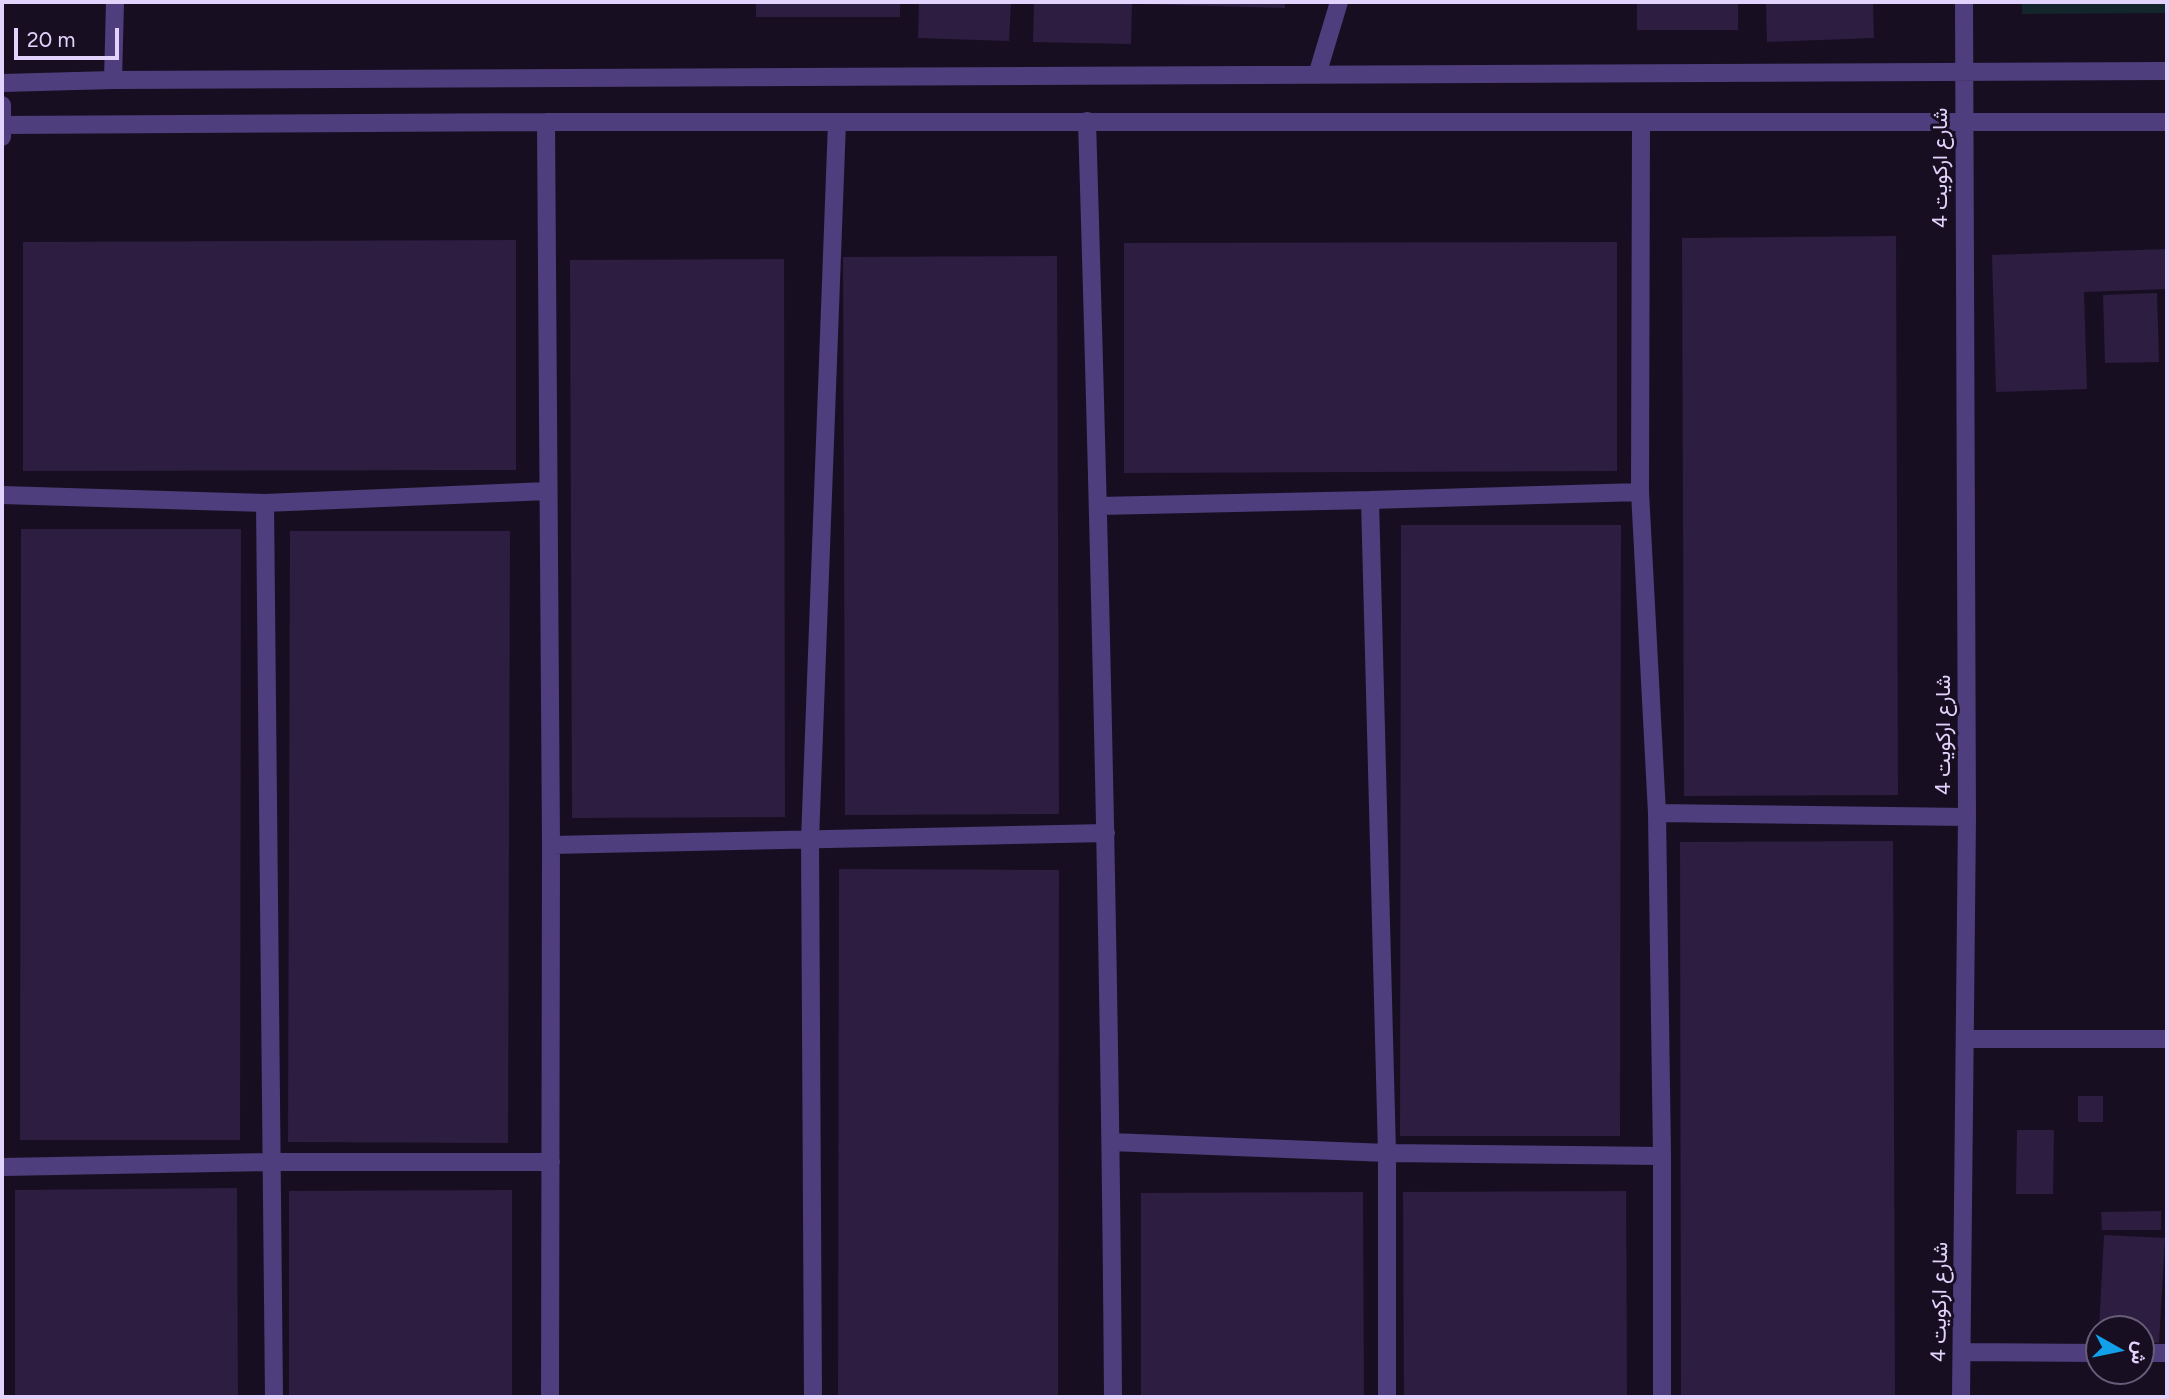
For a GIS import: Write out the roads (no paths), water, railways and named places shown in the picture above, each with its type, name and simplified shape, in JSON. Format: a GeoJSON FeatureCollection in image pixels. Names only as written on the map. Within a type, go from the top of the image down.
{"type":"FeatureCollection","features":[{"type":"Feature","properties":{"kind":"street"},"geometry":{"type":"LineString","coordinates":[[113,80],[115,2]]}},
{"type":"Feature","properties":{"kind":"street"},"geometry":{"type":"LineString","coordinates":[[1317,75],[1339,2]]}},
{"type":"Feature","properties":{"kind":"street","name":"شارع اركويت 4"},"geometry":{"type":"LineString","coordinates":[[1961,1397],[1967,817],[1964,2]]}},
{"type":"Feature","properties":{"kind":"street"},"geometry":{"type":"LineString","coordinates":[[2,83],[113,80],[2167,71]]}},
{"type":"Feature","properties":{"kind":"street"},"geometry":{"type":"LineString","coordinates":[[2,105],[2,137]]}},
{"type":"Feature","properties":{"kind":"street"},"geometry":{"type":"LineString","coordinates":[[2,125],[1087,121],[2167,122]]}},
{"type":"Feature","properties":{"kind":"street"},"geometry":{"type":"LineString","coordinates":[[1087,121],[1106,833],[1113,1397]]}},
{"type":"Feature","properties":{"kind":"street"},"geometry":{"type":"LineString","coordinates":[[546,122],[551,845],[550,1397]]}},
{"type":"Feature","properties":{"kind":"street"},"geometry":{"type":"LineString","coordinates":[[813,1397],[810,840],[837,122]]}},
{"type":"Feature","properties":{"kind":"street"},"geometry":{"type":"LineString","coordinates":[[1641,122],[1640,492],[1657,813],[1662,1397]]}},
{"type":"Feature","properties":{"kind":"street"},"geometry":{"type":"LineString","coordinates":[[2,495],[265,503],[547,491]]}},
{"type":"Feature","properties":{"kind":"street"},"geometry":{"type":"LineString","coordinates":[[1099,506],[1640,492]]}},
{"type":"Feature","properties":{"kind":"street"},"geometry":{"type":"LineString","coordinates":[[1370,500],[1387,1153],[1387,1397]]}},
{"type":"Feature","properties":{"kind":"street"},"geometry":{"type":"LineString","coordinates":[[265,503],[275,1397]]}},
{"type":"Feature","properties":{"kind":"street"},"geometry":{"type":"LineString","coordinates":[[1657,813],[1967,817]]}},
{"type":"Feature","properties":{"kind":"street"},"geometry":{"type":"LineString","coordinates":[[551,845],[1106,833]]}},
{"type":"Feature","properties":{"kind":"street"},"geometry":{"type":"LineString","coordinates":[[1966,1039],[2167,1039]]}},
{"type":"Feature","properties":{"kind":"street"},"geometry":{"type":"LineString","coordinates":[[1111,1142],[1387,1153],[1662,1156]]}},
{"type":"Feature","properties":{"kind":"street"},"geometry":{"type":"LineString","coordinates":[[2,1167],[271,1162],[551,1163]]}},
{"type":"Feature","properties":{"kind":"street"},"geometry":{"type":"LineString","coordinates":[[1962,1352],[2085,1353]]}}]}
